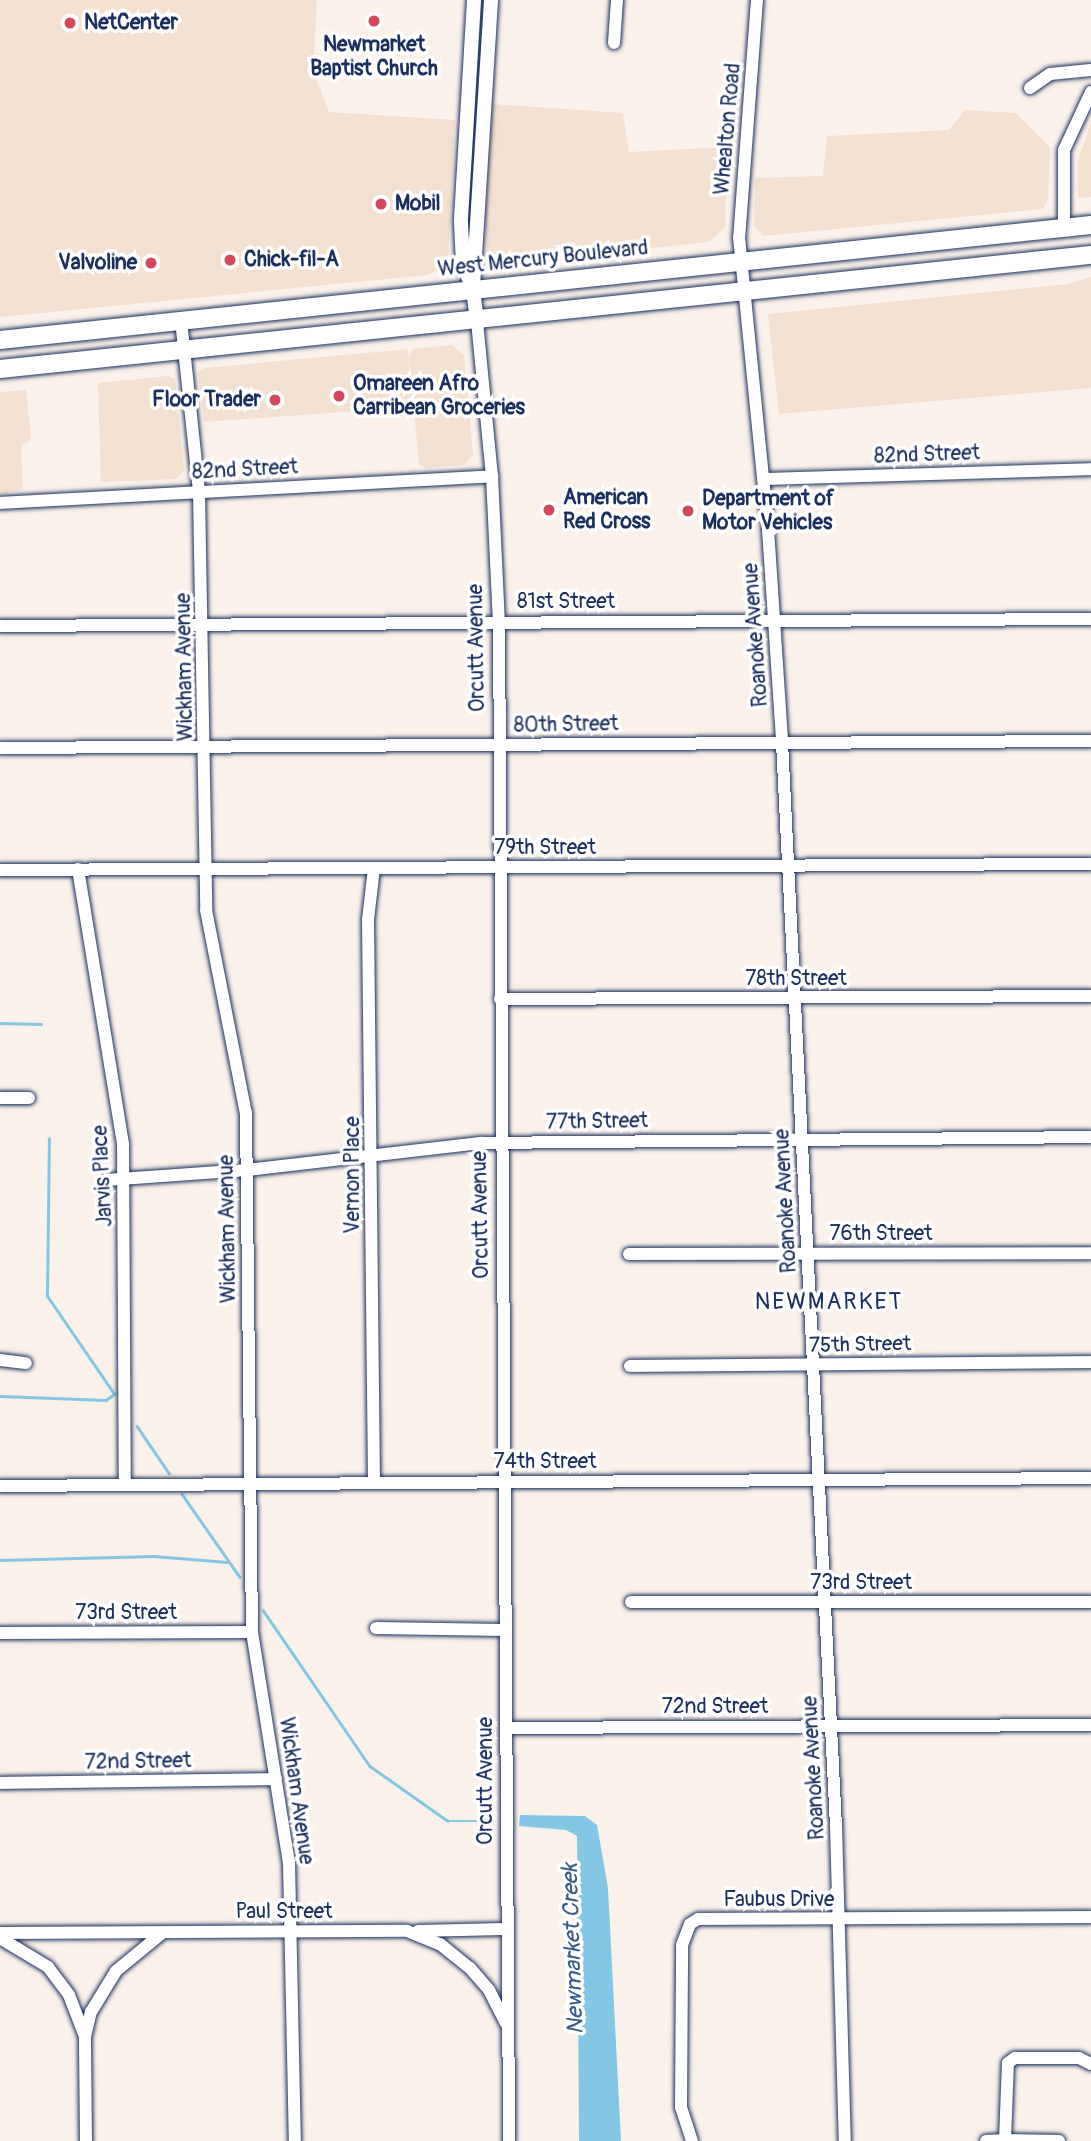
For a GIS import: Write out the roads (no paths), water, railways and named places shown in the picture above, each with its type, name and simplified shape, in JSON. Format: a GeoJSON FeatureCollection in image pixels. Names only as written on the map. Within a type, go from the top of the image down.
{"type":"FeatureCollection","features":[{"type":"Feature","properties":{"kind":"highway","name":"West Mercury Boulevard"},"geometry":{"type":"LineString","coordinates":[[0,340],[1091,225]]}},
{"type":"Feature","properties":{"kind":"highway"},"geometry":{"type":"LineString","coordinates":[[0,369],[1091,255]]}},
{"type":"Feature","properties":{"kind":"main road","name":"Orcutt Avenue"},"geometry":{"type":"LineString","coordinates":[[473,289],[463,265],[461,222],[474,0]]}},
{"type":"Feature","properties":{"kind":"main road","name":"Orcutt Avenue"},"geometry":{"type":"LineString","coordinates":[[477,321],[473,289],[491,0]]}},
{"type":"Feature","properties":{"kind":"main road"},"geometry":{"type":"LineString","coordinates":[[468,72],[475,87],[475,113],[482,118]]}},
{"type":"Feature","properties":{"kind":"street"},"geometry":{"type":"LineString","coordinates":[[614,43],[617,0]]}},
{"type":"Feature","properties":{"kind":"street","name":"Whealton Road"},"geometry":{"type":"LineString","coordinates":[[741,261],[740,220],[757,0]]}},
{"type":"Feature","properties":{"kind":"street"},"geometry":{"type":"LineString","coordinates":[[1030,88],[1057,72],[1091,70]]}},
{"type":"Feature","properties":{"kind":"street"},"geometry":{"type":"LineString","coordinates":[[1064,228],[1060,179],[1064,150],[1091,92]]}},
{"type":"Feature","properties":{"kind":"street","name":"Roanoke Avenue"},"geometry":{"type":"LineString","coordinates":[[741,261],[764,479],[782,742],[831,1726],[845,2141]]}},
{"type":"Feature","properties":{"kind":"street","name":"Wickham Avenue"},"geometry":{"type":"LineString","coordinates":[[181,320],[200,492],[204,624],[204,869],[212,959],[242,1076],[247,1170],[252,1632],[289,1862],[295,2141]]}},
{"type":"Feature","properties":{"kind":"street","name":"Orcutt Avenue"},"geometry":{"type":"LineString","coordinates":[[477,321],[492,476],[499,622],[509,2141]]}},
{"type":"Feature","properties":{"kind":"street","name":"82nd Street"},"geometry":{"type":"LineString","coordinates":[[764,479],[1091,469]]}},
{"type":"Feature","properties":{"kind":"street","name":"82nd Street"},"geometry":{"type":"LineString","coordinates":[[0,503],[492,476]]}},
{"type":"Feature","properties":{"kind":"street","name":"81st Street"},"geometry":{"type":"LineString","coordinates":[[0,626],[1091,619]]}},
{"type":"Feature","properties":{"kind":"street","name":"80th Street"},"geometry":{"type":"LineString","coordinates":[[0,748],[1091,741]]}},
{"type":"Feature","properties":{"kind":"street","name":"79th Street"},"geometry":{"type":"LineString","coordinates":[[0,870],[1091,864]]}},
{"type":"Feature","properties":{"kind":"street","name":"Vernon Place"},"geometry":{"type":"LineString","coordinates":[[374,868],[368,920],[374,1482]]}},
{"type":"Feature","properties":{"kind":"street","name":"Jarvis Place"},"geometry":{"type":"LineString","coordinates":[[78,869],[123,1143],[125,1484]]}},
{"type":"Feature","properties":{"kind":"street","name":"78th Street"},"geometry":{"type":"LineString","coordinates":[[500,999],[1091,996]]}},
{"type":"Feature","properties":{"kind":"street"},"geometry":{"type":"LineString","coordinates":[[0,1098],[29,1098]]}},
{"type":"Feature","properties":{"kind":"street","name":"77th Street"},"geometry":{"type":"LineString","coordinates":[[106,1180],[247,1170],[501,1142],[1091,1137]]}},
{"type":"Feature","properties":{"kind":"street","name":"76th Street"},"geometry":{"type":"LineString","coordinates":[[629,1254],[1091,1253]]}},
{"type":"Feature","properties":{"kind":"street"},"geometry":{"type":"LineString","coordinates":[[0,1360],[26,1363]]}},
{"type":"Feature","properties":{"kind":"street","name":"75th Street"},"geometry":{"type":"LineString","coordinates":[[629,1366],[1091,1362]]}},
{"type":"Feature","properties":{"kind":"street","name":"74th Street"},"geometry":{"type":"LineString","coordinates":[[0,1486],[1091,1478]]}},
{"type":"Feature","properties":{"kind":"street","name":"73rd Street"},"geometry":{"type":"LineString","coordinates":[[631,1602],[1091,1602]]}},
{"type":"Feature","properties":{"kind":"street"},"geometry":{"type":"LineString","coordinates":[[376,1628],[506,1630]]}},
{"type":"Feature","properties":{"kind":"street","name":"73rd Street"},"geometry":{"type":"LineString","coordinates":[[0,1633],[252,1632]]}},
{"type":"Feature","properties":{"kind":"street","name":"72nd Street"},"geometry":{"type":"LineString","coordinates":[[507,1728],[1091,1725]]}},
{"type":"Feature","properties":{"kind":"street","name":"72nd Street"},"geometry":{"type":"LineString","coordinates":[[0,1783],[276,1779]]}},
{"type":"Feature","properties":{"kind":"street","name":"Faubus Drive"},"geometry":{"type":"LineString","coordinates":[[692,2141],[681,2107],[682,1945],[690,1924],[698,1919],[1091,1917]]}},
{"type":"Feature","properties":{"kind":"street","name":"Paul Street"},"geometry":{"type":"LineString","coordinates":[[0,1935],[508,1929]]}},
{"type":"Feature","properties":{"kind":"street","name":"Paul Street"},"geometry":{"type":"LineString","coordinates":[[407,1931],[440,1944],[470,1968],[493,1996],[508,2030]]}},
{"type":"Feature","properties":{"kind":"street"},"geometry":{"type":"LineString","coordinates":[[86,2141],[85,2037],[91,2011],[108,1980],[162,1933]]}},
{"type":"Feature","properties":{"kind":"street","name":"Paul Street"},"geometry":{"type":"LineString","coordinates":[[0,1935],[48,1967],[72,2001],[85,2037]]}},
{"type":"Feature","properties":{"kind":"street"},"geometry":{"type":"LineString","coordinates":[[1005,2140],[1006,2067],[1011,2059],[1079,2058],[1091,2064]]}},
{"type":"Feature","properties":{"kind":"street"},"geometry":{"type":"LineString","coordinates":[[986,2141],[1059,2141]]}},
{"type":"Feature","properties":{"kind":"water"},"geometry":{"type":"Polygon","coordinates":[[[520,1815],[585,1816],[597,1825],[608,1888],[621,2141],[579,2141],[577,1836],[566,1830],[519,1826],[520,1815]]]}},
{"type":"Feature","properties":{"kind":"waterway","name":"Newmarket Creek"},"geometry":{"type":"LineString","coordinates":[[0,1023],[41,1024]]}},
{"type":"Feature","properties":{"kind":"waterway","name":"Newmarket Creek"},"geometry":{"type":"LineString","coordinates":[[0,1396],[106,1400],[114,1394],[47,1296],[49,1139]]}},
{"type":"Feature","properties":{"kind":"waterway","name":"Newmarket Creek"},"geometry":{"type":"LineString","coordinates":[[137,1426],[169,1473]]}},
{"type":"Feature","properties":{"kind":"waterway","name":"Newmarket Creek"},"geometry":{"type":"LineString","coordinates":[[182,1494],[240,1577]]}},
{"type":"Feature","properties":{"kind":"waterway"},"geometry":{"type":"LineString","coordinates":[[0,1560],[154,1556],[227,1562]]}},
{"type":"Feature","properties":{"kind":"waterway","name":"Newmarket Creek"},"geometry":{"type":"LineString","coordinates":[[263,1610],[370,1766],[448,1821],[494,1821]]}},
{"type":"Feature","properties":{"kind":"place","name":"Newmarket Baptist Church"},"geometry":{"type":"Point","coordinates":[374,21]}},
{"type":"Feature","properties":{"kind":"place","name":"NetCenter"},"geometry":{"type":"Point","coordinates":[70,23]}},
{"type":"Feature","properties":{"kind":"place","name":"Mobil"},"geometry":{"type":"Point","coordinates":[381,204]}},
{"type":"Feature","properties":{"kind":"place","name":"Chick-fil-A"},"geometry":{"type":"Point","coordinates":[230,260]}},
{"type":"Feature","properties":{"kind":"place","name":"Valvoline"},"geometry":{"type":"Point","coordinates":[151,263]}},
{"type":"Feature","properties":{"kind":"place","name":"Omareen Afro Carribean Groceries"},"geometry":{"type":"Point","coordinates":[339,396]}},
{"type":"Feature","properties":{"kind":"place","name":"Floor Trader"},"geometry":{"type":"Point","coordinates":[275,400]}},
{"type":"Feature","properties":{"kind":"place","name":"American Red Cross"},"geometry":{"type":"Point","coordinates":[549,510]}},
{"type":"Feature","properties":{"kind":"place","name":"Department of Motor Vehicles"},"geometry":{"type":"Point","coordinates":[688,511]}},
{"type":"Feature","properties":{"kind":"district","name":"NEWMARKET"},"geometry":{"type":"Point","coordinates":[829,1302]}}]}
